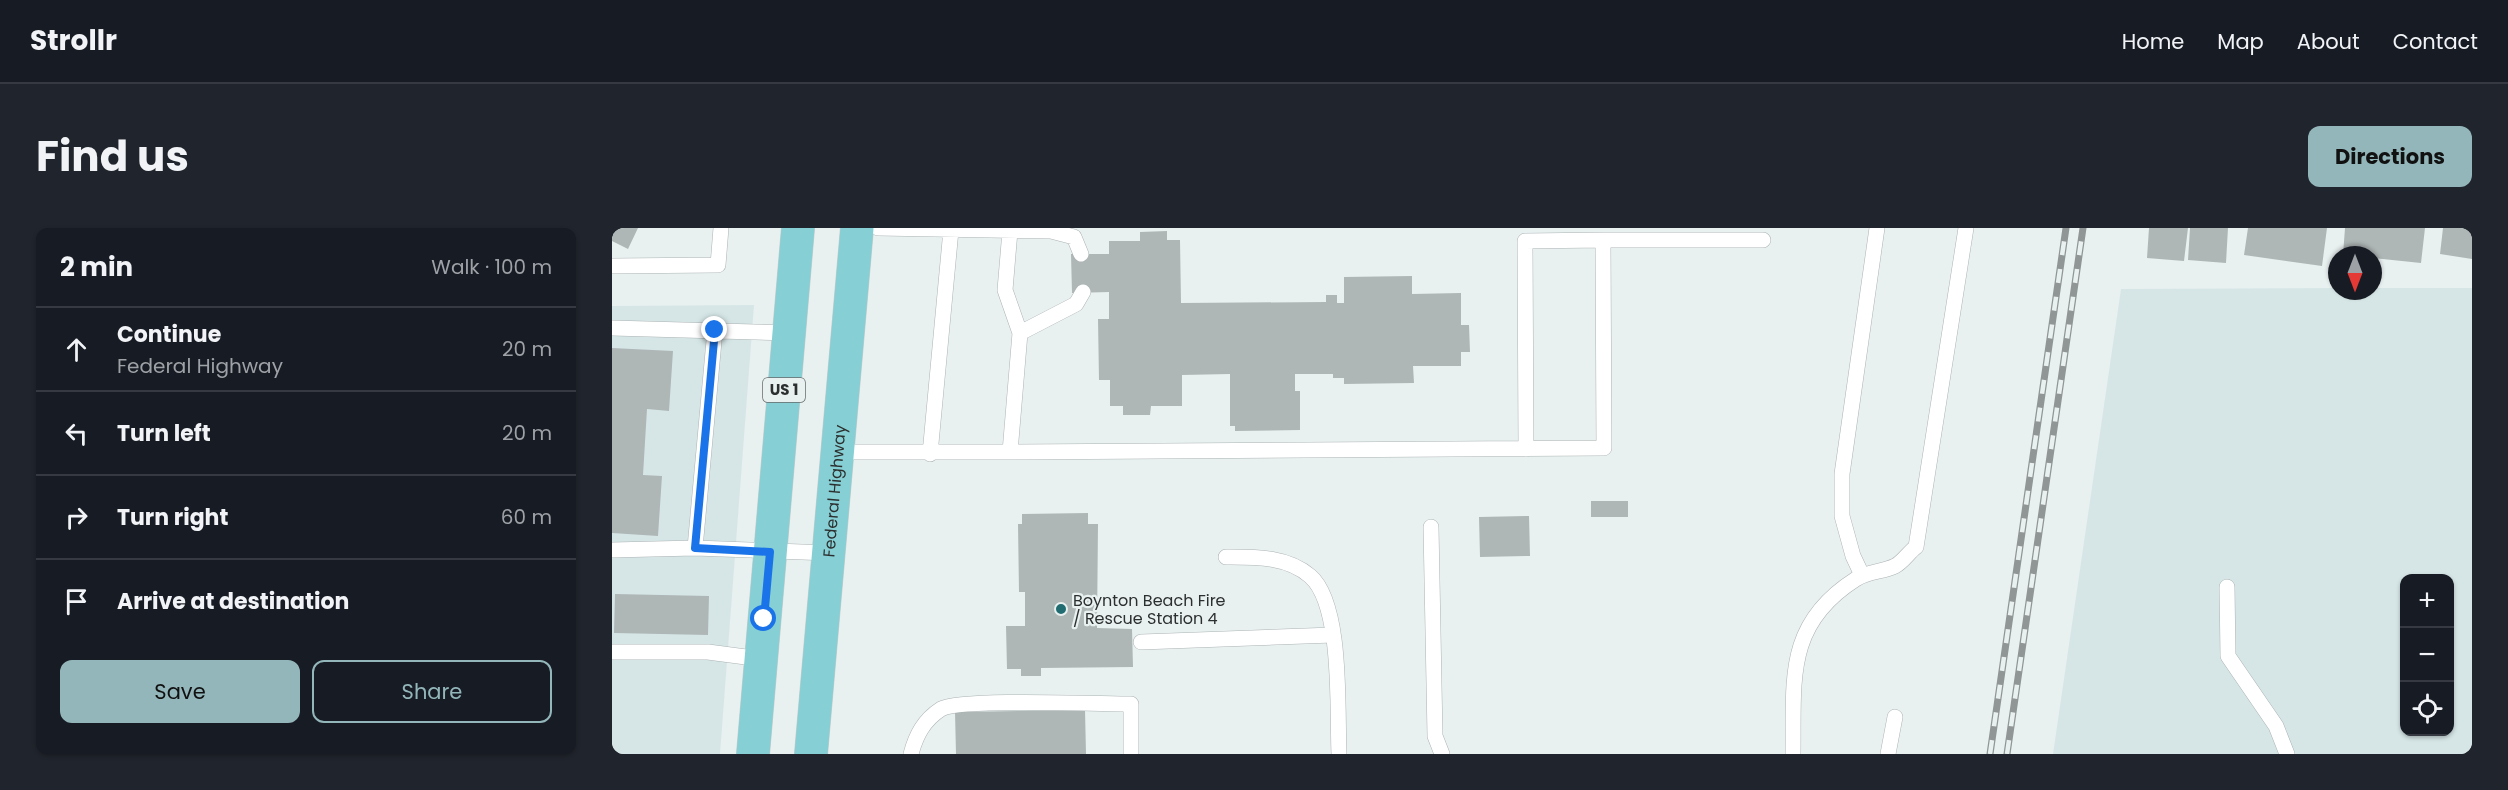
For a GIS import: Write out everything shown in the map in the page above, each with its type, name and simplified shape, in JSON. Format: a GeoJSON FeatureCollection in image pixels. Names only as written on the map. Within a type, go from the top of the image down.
{"type":"FeatureCollection","features":[{"type":"Feature","properties":{"kind":"main road","name":"US 1"},"geometry":{"type":"LineString","coordinates":[[753,754],[798,228]]}},
{"type":"Feature","properties":{"kind":"main road","name":"Federal Highway"},"geometry":{"type":"LineString","coordinates":[[812,754],[857,228]]}},
{"type":"Feature","properties":{"kind":"lane"},"geometry":{"type":"LineString","coordinates":[[612,266],[718,265],[721,228]]}},
{"type":"Feature","properties":{"kind":"lane"},"geometry":{"type":"LineString","coordinates":[[878,228],[1064,233],[1074,237],[1081,254]]}},
{"type":"Feature","properties":{"kind":"lane"},"geometry":{"type":"LineString","coordinates":[[1862,575],[1853,556],[1842,516],[1842,474],[1877,228]]}},
{"type":"Feature","properties":{"kind":"lane"},"geometry":{"type":"LineString","coordinates":[[1793,754],[1794,684],[1798,650],[1811,619],[1833,593],[1862,575],[1896,566],[1916,547],[1966,228]]}},
{"type":"Feature","properties":{"kind":"lane"},"geometry":{"type":"LineString","coordinates":[[930,454],[951,230]]}},
{"type":"Feature","properties":{"kind":"lane"},"geometry":{"type":"LineString","coordinates":[[1010,231],[1005,290],[1020,333],[1010,452]]}},
{"type":"Feature","properties":{"kind":"lane"},"geometry":{"type":"LineString","coordinates":[[838,452],[930,454],[1604,448],[1603,240]]}},
{"type":"Feature","properties":{"kind":"lane"},"geometry":{"type":"LineString","coordinates":[[1526,449],[1526,241],[1763,240]]}},
{"type":"Feature","properties":{"kind":"lane"},"geometry":{"type":"LineString","coordinates":[[1020,333],[1076,304],[1083,292]]}},
{"type":"Feature","properties":{"kind":"lane"},"geometry":{"type":"LineString","coordinates":[[612,328],[789,333]]}},
{"type":"Feature","properties":{"kind":"lane"},"geometry":{"type":"LineString","coordinates":[[695,548],[715,330]]}},
{"type":"Feature","properties":{"kind":"lane"},"geometry":{"type":"LineString","coordinates":[[1431,527],[1435,736],[1442,754]]}},
{"type":"Feature","properties":{"kind":"lane"},"geometry":{"type":"LineString","coordinates":[[612,550],[695,548],[829,553]]}},
{"type":"Feature","properties":{"kind":"lane"},"geometry":{"type":"LineString","coordinates":[[1226,557],[1277,560],[1310,576],[1323,591],[1330,609],[1333,635],[1339,754]]}},
{"type":"Feature","properties":{"kind":"lane"},"geometry":{"type":"LineString","coordinates":[[2227,587],[2228,656],[2276,726],[2287,754]]}},
{"type":"Feature","properties":{"kind":"lane"},"geometry":{"type":"LineString","coordinates":[[1141,642],[1333,635]]}},
{"type":"Feature","properties":{"kind":"lane"},"geometry":{"type":"LineString","coordinates":[[612,652],[708,652],[761,659]]}},
{"type":"Feature","properties":{"kind":"lane"},"geometry":{"type":"LineString","coordinates":[[911,754],[920,727],[942,708],[976,704],[1131,704],[1131,754]]}},
{"type":"Feature","properties":{"kind":"lane"},"geometry":{"type":"LineString","coordinates":[[1888,754],[1896,717]]}},
{"type":"Feature","properties":{"kind":"shaded area"},"geometry":{"type":"Polygon","coordinates":[[[2328,288],[2328,300],[2382,300],[2382,288],[2472,288],[2472,754],[2053,754],[2121,289],[2328,288]]]}},
{"type":"Feature","properties":{"kind":"shaded area"},"geometry":{"type":"Polygon","coordinates":[[[754,305],[720,754],[612,754],[612,306],[754,305]]]}},
{"type":"Feature","properties":{"kind":"building"},"geometry":{"type":"Polygon","coordinates":[[[612,228],[638,228],[628,249],[612,241],[612,228]]]}},
{"type":"Feature","properties":{"kind":"building"},"geometry":{"type":"Polygon","coordinates":[[[2149,228],[2188,228],[2184,261],[2147,258],[2149,228]]]}},
{"type":"Feature","properties":{"kind":"building"},"geometry":{"type":"Polygon","coordinates":[[[2190,228],[2228,228],[2226,263],[2188,260],[2190,228]]]}},
{"type":"Feature","properties":{"kind":"building"},"geometry":{"type":"Polygon","coordinates":[[[2248,228],[2327,228],[2322,266],[2244,255],[2248,228]]]}},
{"type":"Feature","properties":{"kind":"building"},"geometry":{"type":"Polygon","coordinates":[[[2345,228],[2425,228],[2421,263],[2382,259],[2382,246],[2344,246],[2345,228]]]}},
{"type":"Feature","properties":{"kind":"building"},"geometry":{"type":"Polygon","coordinates":[[[2443,228],[2472,228],[2472,259],[2440,254],[2443,228]]]}},
{"type":"Feature","properties":{"kind":"building"},"geometry":{"type":"Polygon","coordinates":[[[1167,231],[1167,240],[1180,240],[1181,303],[1326,302],[1326,295],[1337,295],[1337,303],[1344,303],[1344,277],[1412,276],[1412,294],[1461,293],[1461,325],[1469,325],[1470,352],[1461,352],[1461,366],[1413,366],[1414,383],[1344,384],[1344,378],[1333,378],[1333,374],[1295,374],[1295,391],[1300,391],[1300,430],[1235,431],[1235,426],[1230,426],[1230,374],[1182,375],[1182,406],[1151,406],[1150,415],[1123,415],[1123,406],[1110,406],[1110,380],[1099,380],[1098,319],[1109,319],[1109,292],[1072,293],[1071,254],[1109,254],[1109,241],[1140,241],[1140,232],[1167,231]]]}},
{"type":"Feature","properties":{"kind":"building"},"geometry":{"type":"Polygon","coordinates":[[[612,348],[673,351],[669,411],[647,409],[643,475],[662,476],[658,536],[612,533],[612,348]]]}},
{"type":"Feature","properties":{"kind":"building"},"geometry":{"type":"Polygon","coordinates":[[[1591,501],[1628,501],[1628,517],[1591,517],[1591,501]]]}},
{"type":"Feature","properties":{"kind":"building","name":"Boynton Beach Fire / Rescue Station 4"},"geometry":{"type":"Polygon","coordinates":[[[1088,513],[1088,524],[1098,524],[1097,628],[1132,629],[1133,667],[1041,668],[1041,676],[1021,676],[1021,669],[1007,669],[1006,626],[1025,626],[1025,592],[1019,592],[1018,524],[1022,524],[1022,514],[1088,513]]]}},
{"type":"Feature","properties":{"kind":"building"},"geometry":{"type":"Polygon","coordinates":[[[1529,516],[1530,556],[1480,557],[1479,517],[1529,516]]]}},
{"type":"Feature","properties":{"kind":"building"},"geometry":{"type":"Polygon","coordinates":[[[615,594],[709,596],[708,635],[614,633],[615,594]]]}},
{"type":"Feature","properties":{"kind":"building"},"geometry":{"type":"Polygon","coordinates":[[[1085,710],[1086,754],[956,754],[955,712],[1085,710]]]}},
{"type":"Feature","properties":{"kind":"railway"},"geometry":{"type":"LineString","coordinates":[[1990,754],[2066,228]]}},
{"type":"Feature","properties":{"kind":"railway"},"geometry":{"type":"LineString","coordinates":[[2007,754],[2083,228]]}},
{"type":"Feature","properties":{"kind":"place","name":"Boynton Beach Fire / Rescue Station 4"},"geometry":{"type":"Point","coordinates":[1061,609]}},
{"type":"Feature","properties":{"kind":"route"},"geometry":{"type":"LineString","coordinates":[[715,330],[695,548],[770,552],[764,619]]}}]}
